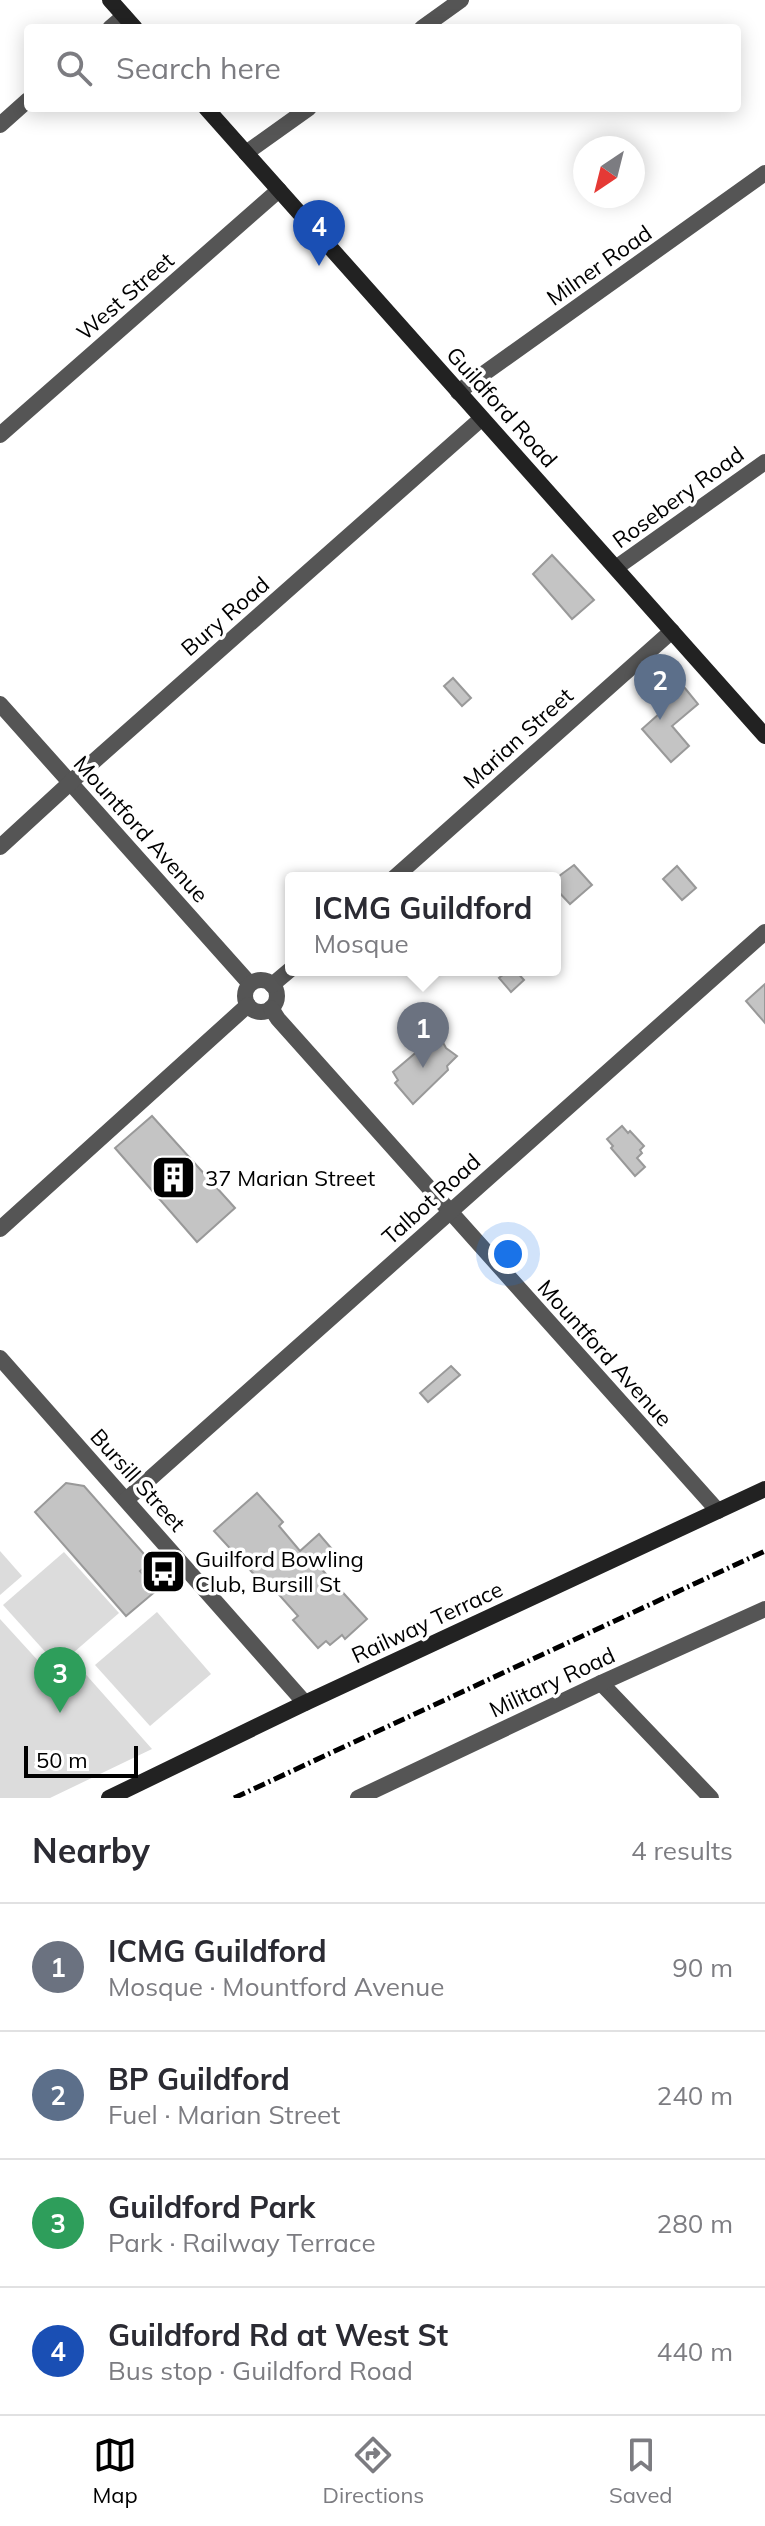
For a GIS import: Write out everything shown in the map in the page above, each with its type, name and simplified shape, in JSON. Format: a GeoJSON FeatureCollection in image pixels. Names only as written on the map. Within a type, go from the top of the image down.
{"type":"FeatureCollection","features":[{"type":"Feature","properties":{"kind":"street"},"geometry":{"type":"LineString","coordinates":[[110,0],[130,22]]}},
{"type":"Feature","properties":{"kind":"street"},"geometry":{"type":"LineString","coordinates":[[428,24],[461,0]]}},
{"type":"Feature","properties":{"kind":"street"},"geometry":{"type":"LineString","coordinates":[[0,125],[24,104]]}},
{"type":"Feature","properties":{"kind":"street","name":"Guildford Road"},"geometry":{"type":"LineString","coordinates":[[210,112],[765,736]]}},
{"type":"Feature","properties":{"kind":"street"},"geometry":{"type":"LineString","coordinates":[[246,153],[303,112]]}},
{"type":"Feature","properties":{"kind":"street","name":"Milner Road"},"geometry":{"type":"LineString","coordinates":[[458,392],[765,173]]}},
{"type":"Feature","properties":{"kind":"street","name":"West Street"},"geometry":{"type":"LineString","coordinates":[[0,435],[279,190]]}},
{"type":"Feature","properties":{"kind":"street","name":"Bury Road"},"geometry":{"type":"LineString","coordinates":[[0,847],[481,419]]}},
{"type":"Feature","properties":{"kind":"street","name":"Rosebery Road"},"geometry":{"type":"LineString","coordinates":[[617,567],[765,462]]}},
{"type":"Feature","properties":{"kind":"street","name":"Marian Street"},"geometry":{"type":"LineString","coordinates":[[401,872],[672,631]]}},
{"type":"Feature","properties":{"kind":"street","name":"Mountford Avenue"},"geometry":{"type":"LineString","coordinates":[[0,704],[250,984]]}},
{"type":"Feature","properties":{"kind":"street","name":"Talbot Road"},"geometry":{"type":"LineString","coordinates":[[126,1500],[765,932]]}},
{"type":"Feature","properties":{"kind":"street"},"geometry":{"type":"LineString","coordinates":[[272,985],[285,974]]}},
{"type":"Feature","properties":{"kind":"street"},"geometry":{"type":"LineString","coordinates":[[264,980],[272,985],[276,999],[271,1008],[257,1011],[248,1005],[245,992],[250,984],[264,980]]}},
{"type":"Feature","properties":{"kind":"street"},"geometry":{"type":"LineString","coordinates":[[0,1229],[248,1005]]}},
{"type":"Feature","properties":{"kind":"street","name":"Mountford Avenue"},"geometry":{"type":"LineString","coordinates":[[271,1008],[718,1511]]}},
{"type":"Feature","properties":{"kind":"street","name":"Bursill Street"},"geometry":{"type":"LineString","coordinates":[[0,1358],[305,1703]]}},
{"type":"Feature","properties":{"kind":"street","name":"Railway Terrace"},"geometry":{"type":"LineString","coordinates":[[109,1798],[305,1703],[765,1489]]}},
{"type":"Feature","properties":{"kind":"street","name":"Military Road"},"geometry":{"type":"LineString","coordinates":[[358,1798],[765,1609]]}},
{"type":"Feature","properties":{"kind":"street"},"geometry":{"type":"LineString","coordinates":[[601,1683],[711,1798]]}},
{"type":"Feature","properties":{"kind":"shaded area"},"geometry":{"type":"Polygon","coordinates":[[[0,1551],[22,1576],[0,1595],[0,1551]]]}},
{"type":"Feature","properties":{"kind":"shaded area"},"geometry":{"type":"Polygon","coordinates":[[[64,1552],[119,1613],[58,1666],[3,1605],[64,1552]]]}},
{"type":"Feature","properties":{"kind":"shaded area"},"geometry":{"type":"Polygon","coordinates":[[[157,1612],[211,1674],[150,1726],[95,1665],[157,1612]]]}},
{"type":"Feature","properties":{"kind":"shaded area"},"geometry":{"type":"Polygon","coordinates":[[[0,1619],[52,1676],[73,1660],[152,1749],[50,1798],[0,1798],[0,1619]]]}},
{"type":"Feature","properties":{"kind":"building"},"geometry":{"type":"Polygon","coordinates":[[[552,555],[594,600],[572,619],[533,574],[552,555]]]}},
{"type":"Feature","properties":{"kind":"building"},"geometry":{"type":"Polygon","coordinates":[[[453,678],[471,698],[462,706],[444,686],[453,678]]]}},
{"type":"Feature","properties":{"kind":"building"},"geometry":{"type":"Polygon","coordinates":[[[684,687],[698,704],[672,726],[689,746],[671,762],[642,729],[660,713],[657,709],[684,687]]]}},
{"type":"Feature","properties":{"kind":"building"},"geometry":{"type":"Polygon","coordinates":[[[574,865],[592,885],[570,904],[561,894],[561,875],[574,865]]]}},
{"type":"Feature","properties":{"kind":"building"},"geometry":{"type":"Polygon","coordinates":[[[677,866],[696,888],[682,900],[663,879],[677,866]]]}},
{"type":"Feature","properties":{"kind":"building"},"geometry":{"type":"Polygon","coordinates":[[[520,976],[524,980],[511,992],[499,978],[520,976]]]}},
{"type":"Feature","properties":{"kind":"building"},"geometry":{"type":"Polygon","coordinates":[[[765,984],[765,1023],[746,1001],[765,984]]]}},
{"type":"Feature","properties":{"kind":"building"},"geometry":{"type":"Polygon","coordinates":[[[439,1035],[446,1048],[457,1056],[447,1066],[448,1070],[413,1104],[395,1083],[398,1080],[393,1072],[439,1035]]]}},
{"type":"Feature","properties":{"kind":"building","name":"37 Marian Street"},"geometry":{"type":"Polygon","coordinates":[[[152,1116],[235,1208],[197,1242],[115,1148],[152,1116]]]}},
{"type":"Feature","properties":{"kind":"building"},"geometry":{"type":"Polygon","coordinates":[[[622,1126],[644,1146],[637,1158],[645,1167],[635,1176],[607,1139],[622,1126]]]}},
{"type":"Feature","properties":{"kind":"building"},"geometry":{"type":"Polygon","coordinates":[[[451,1366],[460,1375],[428,1402],[420,1393],[451,1366]]]}},
{"type":"Feature","properties":{"kind":"building"},"geometry":{"type":"Polygon","coordinates":[[[66,1483],[84,1486],[151,1562],[140,1571],[157,1590],[126,1616],[35,1512],[66,1483]]]}},
{"type":"Feature","properties":{"kind":"building"},"geometry":{"type":"Polygon","coordinates":[[[257,1493],[283,1522],[279,1526],[300,1551],[319,1534],[331,1548],[315,1562],[367,1619],[345,1639],[342,1635],[330,1645],[326,1641],[318,1648],[293,1620],[298,1616],[266,1580],[262,1583],[214,1531],[257,1493]]]}},
{"type":"Feature","properties":{"kind":"railway"},"geometry":{"type":"LineString","coordinates":[[234,1798],[765,1551]]}},
{"type":"Feature","properties":{"kind":"place","name":"Guildford Rd at West St"},"geometry":{"type":"Point","coordinates":[319,266]}},
{"type":"Feature","properties":{"kind":"place","name":"BP Guildford"},"geometry":{"type":"Point","coordinates":[660,720]}},
{"type":"Feature","properties":{"kind":"place","name":"ICMG Guildford"},"geometry":{"type":"Point","coordinates":[423,1068]}},
{"type":"Feature","properties":{"kind":"place","name":"37 Marian Street"},"geometry":{"type":"Point","coordinates":[174,1178]}},
{"type":"Feature","properties":{"kind":"place","name":"Guilford Bowling Club, Bursill St"},"geometry":{"type":"Point","coordinates":[164,1572]}},
{"type":"Feature","properties":{"kind":"place","name":"Guildford Park"},"geometry":{"type":"Point","coordinates":[60,1713]}}]}
